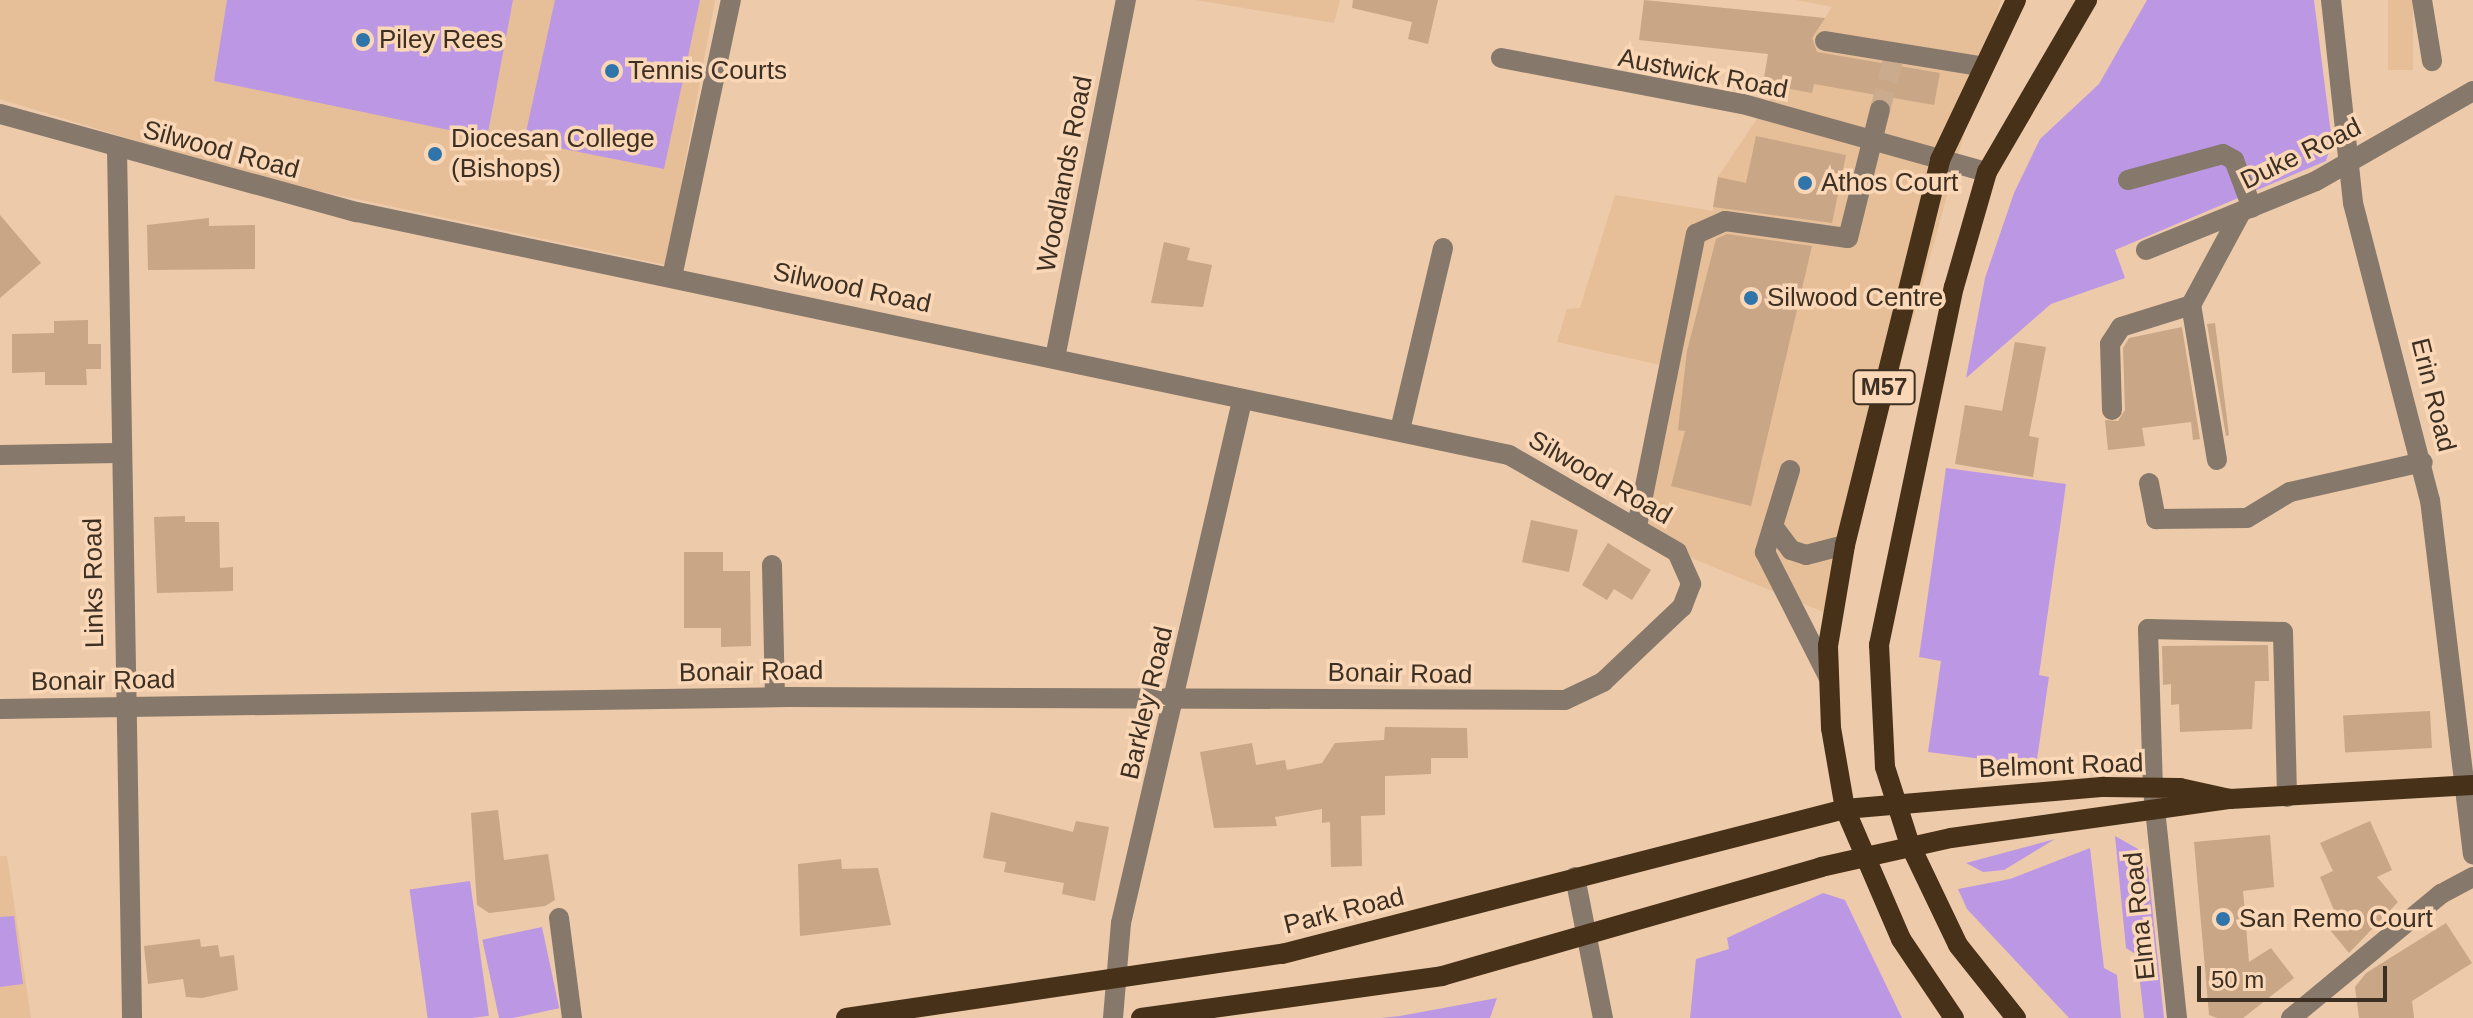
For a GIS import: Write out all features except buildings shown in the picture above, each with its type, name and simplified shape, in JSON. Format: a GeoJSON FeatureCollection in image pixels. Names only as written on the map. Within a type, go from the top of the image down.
{"type":"FeatureCollection","features":[{"type":"Feature","properties":{"kind":"main road","name":"M57"},"geometry":{"type":"LineString","coordinates":[[1954,1018],[1901,939],[1845,809],[1828,676],[1845,545],[1940,160],[1980,66],[2016,0]]}},
{"type":"Feature","properties":{"kind":"main road","name":"M57"},"geometry":{"type":"LineString","coordinates":[[2016,1018],[1942,917],[1894,802],[1880,725],[1884,608],[1987,172],[2082,5]]}},
{"type":"Feature","properties":{"kind":"main road","name":"Belmont Road"},"geometry":{"type":"LineString","coordinates":[[1845,809],[1894,802],[2230,799],[2470,786]]}},
{"type":"Feature","properties":{"kind":"main road","name":"Belmont Road"},"geometry":{"type":"LineString","coordinates":[[1865,856],[2154,799]]}},
{"type":"Feature","properties":{"kind":"main road","name":"Park Road"},"geometry":{"type":"LineString","coordinates":[[846,1018],[1115,982],[1282,954],[1845,809]]}},
{"type":"Feature","properties":{"kind":"main road"},"geometry":{"type":"LineString","coordinates":[[1141,1018],[1429,979],[1587,938],[1865,856]]}},
{"type":"Feature","properties":{"kind":"street"},"geometry":{"type":"LineString","coordinates":[[672,277],[731,0]]}},
{"type":"Feature","properties":{"kind":"street","name":"Woodlands Road"},"geometry":{"type":"LineString","coordinates":[[1055,358],[1126,0]]}},
{"type":"Feature","properties":{"kind":"street","name":"Erin Road"},"geometry":{"type":"LineString","coordinates":[[2331,0],[2347,163],[2423,462],[2470,786],[2473,854]]}},
{"type":"Feature","properties":{"kind":"street"},"geometry":{"type":"LineString","coordinates":[[2422,0],[2432,61]]}},
{"type":"Feature","properties":{"kind":"street"},"geometry":{"type":"LineString","coordinates":[[1825,41],[1980,66]]}},
{"type":"Feature","properties":{"kind":"street","name":"Austwick Road"},"geometry":{"type":"LineString","coordinates":[[1501,58],[1743,104],[1987,172]]}},
{"type":"Feature","properties":{"kind":"street","name":"Duke Road"},"geometry":{"type":"LineString","coordinates":[[2146,250],[2246,210],[2347,163],[2473,91]]}},
{"type":"Feature","properties":{"kind":"street"},"geometry":{"type":"LineString","coordinates":[[1637,526],[1696,234],[1725,221],[1848,238],[1880,110]]}},
{"type":"Feature","properties":{"kind":"street","name":"Silwood Road"},"geometry":{"type":"LineString","coordinates":[[0,114],[342,208],[1055,358],[1242,401],[1400,430],[1529,463],[1677,552]]}},
{"type":"Feature","properties":{"kind":"street","name":"Links Road"},"geometry":{"type":"LineString","coordinates":[[117,148],[122,706],[132,1018]]}},
{"type":"Feature","properties":{"kind":"street"},"geometry":{"type":"LineString","coordinates":[[2128,180],[2223,154],[2234,160],[2246,210],[2191,305],[2217,460]]}},
{"type":"Feature","properties":{"kind":"street"},"geometry":{"type":"LineString","coordinates":[[1400,430],[1443,248]]}},
{"type":"Feature","properties":{"kind":"street"},"geometry":{"type":"LineString","coordinates":[[2112,410],[2109,360],[2121,327],[2191,305]]}},
{"type":"Feature","properties":{"kind":"street","name":"Barkley Road"},"geometry":{"type":"LineString","coordinates":[[1113,1018],[1121,923],[1176,697],[1242,401]]}},
{"type":"Feature","properties":{"kind":"street"},"geometry":{"type":"LineString","coordinates":[[0,455],[118,453]]}},
{"type":"Feature","properties":{"kind":"street"},"geometry":{"type":"LineString","coordinates":[[2149,483],[2156,519],[2247,518],[2290,492],[2423,462]]}},
{"type":"Feature","properties":{"kind":"street"},"geometry":{"type":"LineString","coordinates":[[1790,470],[1765,552],[1770,570],[1828,676]]}},
{"type":"Feature","properties":{"kind":"street"},"geometry":{"type":"LineString","coordinates":[[1773,526],[1791,550],[1806,555],[1845,545]]}},
{"type":"Feature","properties":{"kind":"street","name":"Bonair Road"},"geometry":{"type":"LineString","coordinates":[[0,709],[775,697],[1565,700],[1603,682],[1686,601],[1690,577],[1677,552]]}},
{"type":"Feature","properties":{"kind":"street"},"geometry":{"type":"LineString","coordinates":[[772,565],[775,697]]}},
{"type":"Feature","properties":{"kind":"street","name":"Elma Road"},"geometry":{"type":"LineString","coordinates":[[2177,1018],[2154,799],[2148,629],[2277,627],[2284,640],[2287,797]]}},
{"type":"Feature","properties":{"kind":"street"},"geometry":{"type":"LineString","coordinates":[[1575,877],[1603,1018]]}},
{"type":"Feature","properties":{"kind":"street"},"geometry":{"type":"LineString","coordinates":[[2291,1018],[2441,894],[2473,877]]}},
{"type":"Feature","properties":{"kind":"street"},"geometry":{"type":"LineString","coordinates":[[559,918],[572,1018]]}},
{"type":"Feature","properties":{"kind":"shaded area","name":"Diocesan College (Bishops)"},"geometry":{"type":"Polygon","coordinates":[[[0,0],[715,0],[666,265],[254,177],[0,99],[0,0]]]}},
{"type":"Feature","properties":{"kind":"shaded area","name":"Piley Rees"},"geometry":{"type":"Polygon","coordinates":[[[227,0],[513,0],[487,138],[214,81],[227,0]]]}},
{"type":"Feature","properties":{"kind":"shaded area","name":"Tennis Courts"},"geometry":{"type":"Polygon","coordinates":[[[555,0],[700,0],[664,169],[524,141],[555,0]]]}},
{"type":"Feature","properties":{"kind":"shaded area"},"geometry":{"type":"Polygon","coordinates":[[[1196,0],[1340,0],[1334,23],[1196,0]]]}},
{"type":"Feature","properties":{"kind":"shaded area"},"geometry":{"type":"Polygon","coordinates":[[[1796,0],[2001,0],[1831,615],[1677,552],[1637,526],[1669,367],[1557,342],[1567,309],[1580,308],[1615,195],[1713,211],[1718,177],[1832,7],[1796,0]]]}},
{"type":"Feature","properties":{"kind":"shaded area"},"geometry":{"type":"Polygon","coordinates":[[[2147,0],[2314,0],[2332,142],[2326,161],[2115,250],[2125,278],[2051,304],[1966,378],[1985,278],[2014,193],[2040,139],[2099,84],[2147,0]]]}},
{"type":"Feature","properties":{"kind":"shaded area"},"geometry":{"type":"Polygon","coordinates":[[[2388,0],[2413,0],[2413,70],[2388,70],[2388,0]]]}},
{"type":"Feature","properties":{"kind":"shaded area"},"geometry":{"type":"Polygon","coordinates":[[[1946,468],[2066,484],[2039,675],[2049,677],[2036,766],[1928,752],[1941,661],[1919,657],[1946,468]]]}},
{"type":"Feature","properties":{"kind":"shaded area"},"geometry":{"type":"Polygon","coordinates":[[[2115,836],[2138,849],[2148,868],[2164,1018],[2144,1018],[2137,955],[2126,948],[2115,836]]]}},
{"type":"Feature","properties":{"kind":"shaded area"},"geometry":{"type":"Polygon","coordinates":[[[2055,839],[2004,870],[1983,872],[1966,863],[2055,839]]]}},
{"type":"Feature","properties":{"kind":"shaded area"},"geometry":{"type":"Polygon","coordinates":[[[2090,848],[2104,968],[2117,975],[2121,1018],[2069,1018],[1967,909],[1958,889],[2010,879],[2090,848]]]}},
{"type":"Feature","properties":{"kind":"shaded area"},"geometry":{"type":"Polygon","coordinates":[[[0,856],[7,856],[31,1018],[0,1018],[0,856]]]}},
{"type":"Feature","properties":{"kind":"shaded area"},"geometry":{"type":"Polygon","coordinates":[[[470,881],[489,1016],[428,1018],[410,889],[470,881]]]}},
{"type":"Feature","properties":{"kind":"shaded area"},"geometry":{"type":"Polygon","coordinates":[[[1823,893],[1845,900],[1902,1018],[1690,1018],[1696,959],[1729,949],[1727,938],[1823,893]]]}},
{"type":"Feature","properties":{"kind":"shaded area"},"geometry":{"type":"Polygon","coordinates":[[[14,916],[23,984],[0,987],[0,917],[14,916]]]}},
{"type":"Feature","properties":{"kind":"shaded area"},"geometry":{"type":"Polygon","coordinates":[[[542,927],[559,1008],[499,1018],[482,940],[542,927]]]}},
{"type":"Feature","properties":{"kind":"shaded area"},"geometry":{"type":"Polygon","coordinates":[[[1497,998],[1490,1018],[1381,1018],[1400,1016],[1497,998]]]}},
{"type":"Feature","properties":{"kind":"tunnel"},"geometry":{"type":"LineString","coordinates":[[1880,110],[1895,53]]}},
{"type":"Feature","properties":{"kind":"place","name":"Piley Rees"},"geometry":{"type":"Point","coordinates":[363,40]}},
{"type":"Feature","properties":{"kind":"place","name":"Tennis Courts"},"geometry":{"type":"Point","coordinates":[612,71]}},
{"type":"Feature","properties":{"kind":"place","name":"Diocesan College (Bishops)"},"geometry":{"type":"Point","coordinates":[435,154]}},
{"type":"Feature","properties":{"kind":"place","name":"Athos Court"},"geometry":{"type":"Point","coordinates":[1805,183]}},
{"type":"Feature","properties":{"kind":"place","name":"Silwood Centre"},"geometry":{"type":"Point","coordinates":[1751,298]}},
{"type":"Feature","properties":{"kind":"place","name":"San Remo Court"},"geometry":{"type":"Point","coordinates":[2223,919]}}]}
